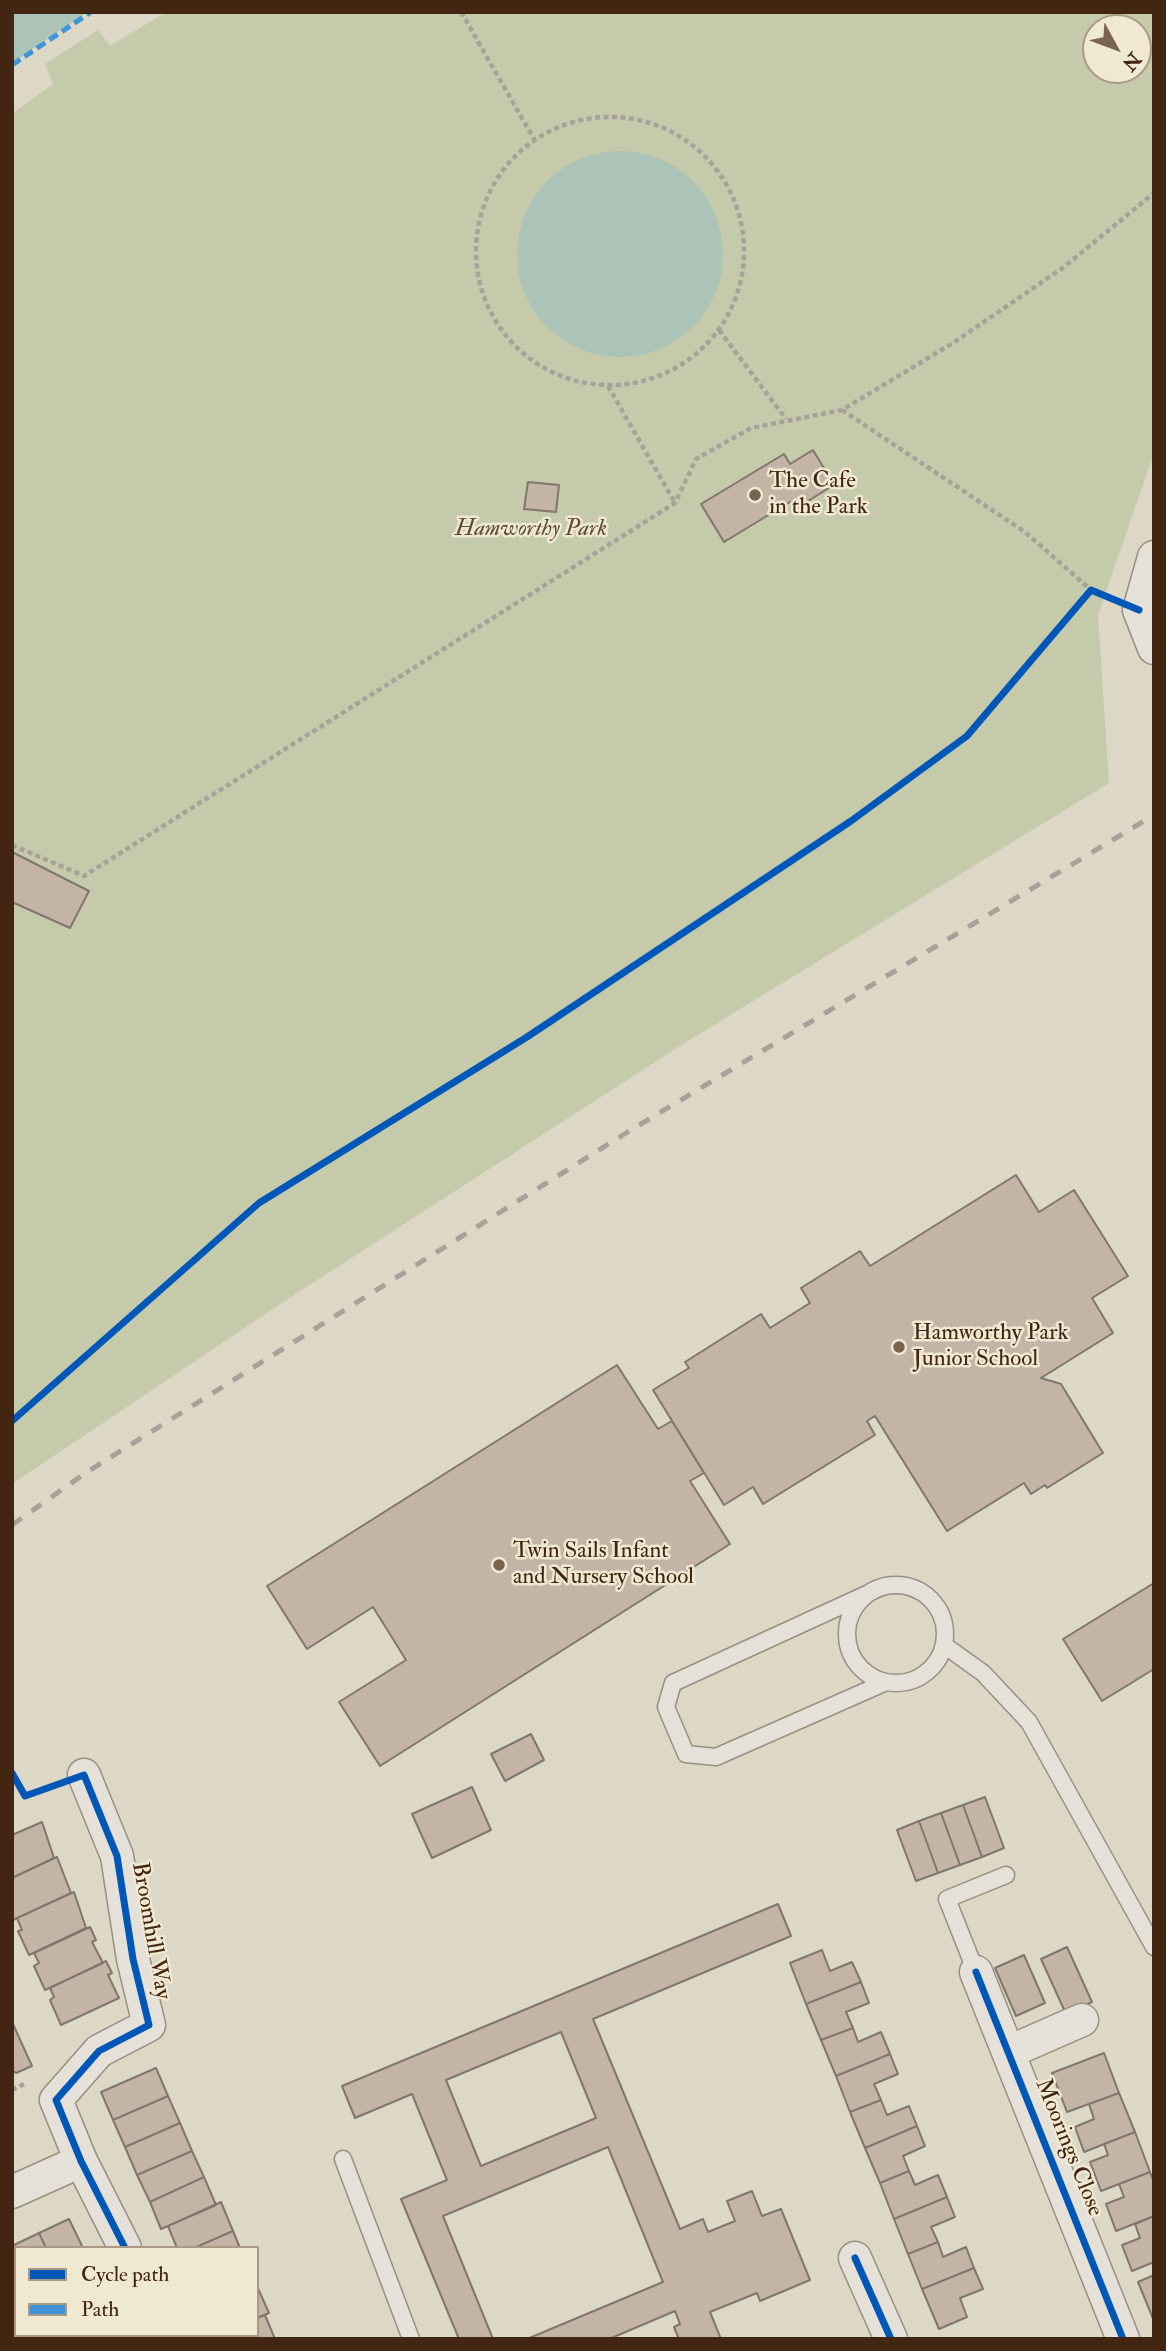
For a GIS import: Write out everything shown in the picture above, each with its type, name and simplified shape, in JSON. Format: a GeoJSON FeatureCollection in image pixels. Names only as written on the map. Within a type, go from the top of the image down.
{"type":"FeatureCollection","features":[{"type":"Feature","properties":{"kind":"street"},"geometry":{"type":"LineString","coordinates":[[1154,557],[1139,610],[1154,648]]}},
{"type":"Feature","properties":{"kind":"street","name":"Broomhill Way"},"geometry":{"type":"LineString","coordinates":[[84,1775],[117,1856],[133,1959],[149,2025],[99,2050],[56,2100],[81,2161],[124,2246]]}},
{"type":"Feature","properties":{"kind":"street","name":"Moorings Close"},"geometry":{"type":"LineString","coordinates":[[976,1972],[1123,2339]]}},
{"type":"Feature","properties":{"kind":"street"},"geometry":{"type":"LineString","coordinates":[[1009,2052],[1082,2020]]}},
{"type":"Feature","properties":{"kind":"street"},"geometry":{"type":"LineString","coordinates":[[12,2192],[81,2161]]}},
{"type":"Feature","properties":{"kind":"street"},"geometry":{"type":"LineString","coordinates":[[855,2258],[891,2339]]}},
{"type":"Feature","properties":{"kind":"lane"},"geometry":{"type":"LineString","coordinates":[[882,1586],[916,1589],[930,1598],[940,1612],[945,1629],[944,1646],[928,1672],[915,1681],[884,1683],[716,1757],[687,1754],[666,1707],[673,1683],[867,1594],[882,1586]]}},
{"type":"Feature","properties":{"kind":"lane"},"geometry":{"type":"LineString","coordinates":[[867,1594],[855,1606],[848,1622],[846,1639],[850,1654],[858,1667],[884,1683]]}},
{"type":"Feature","properties":{"kind":"lane"},"geometry":{"type":"LineString","coordinates":[[944,1646],[983,1673],[1029,1722],[1154,1947]]}},
{"type":"Feature","properties":{"kind":"lane"},"geometry":{"type":"LineString","coordinates":[[976,1972],[947,1899],[1006,1875]]}},
{"type":"Feature","properties":{"kind":"lane"},"geometry":{"type":"LineString","coordinates":[[343,2159],[411,2339]]}},
{"type":"Feature","properties":{"kind":"path"},"geometry":{"type":"LineString","coordinates":[[461,12],[535,139]]}},
{"type":"Feature","properties":{"kind":"path"},"geometry":{"type":"LineString","coordinates":[[624,116],[669,129],[707,157],[733,195],[744,241],[740,288],[719,330],[689,360],[651,379],[608,386],[566,379],[529,359],[499,328],[480,290],[474,247],[483,206],[503,168],[535,139],[577,119],[624,116]]}},
{"type":"Feature","properties":{"kind":"path"},"geometry":{"type":"LineString","coordinates":[[12,845],[84,876],[675,503],[696,459],[751,428],[842,410],[953,343],[1064,267],[1154,192]]}},
{"type":"Feature","properties":{"kind":"path"},"geometry":{"type":"LineString","coordinates":[[719,330],[786,419]]}},
{"type":"Feature","properties":{"kind":"path"},"geometry":{"type":"LineString","coordinates":[[608,386],[675,503]]}},
{"type":"Feature","properties":{"kind":"path"},"geometry":{"type":"LineString","coordinates":[[842,410],[1025,532],[1091,590],[1139,610]]}},
{"type":"Feature","properties":{"kind":"path"},"geometry":{"type":"LineString","coordinates":[[1083,599],[1091,590]]}},
{"type":"Feature","properties":{"kind":"green space","name":"Hamworthy Park"},"geometry":{"type":"Polygon","coordinates":[[[166,12],[1154,12],[1154,453],[1098,615],[1109,783],[683,1044],[291,1297],[12,1484],[12,114],[53,84],[45,64],[98,30],[110,46],[166,12]]]}},
{"type":"Feature","properties":{"kind":"shaded area"},"geometry":{"type":"Polygon","coordinates":[[[12,12],[87,12],[12,63],[12,12]]]}},
{"type":"Feature","properties":{"kind":"shaded area"},"geometry":{"type":"Polygon","coordinates":[[[620,151],[659,159],[693,181],[715,215],[723,254],[715,293],[693,327],[659,349],[620,357],[581,349],[547,327],[525,293],[517,254],[525,215],[547,181],[581,159],[620,151]]]}},
{"type":"Feature","properties":{"kind":"building"},"geometry":{"type":"Polygon","coordinates":[[[813,450],[834,485],[795,509],[790,502],[724,542],[701,504],[784,454],[790,464],[813,450]]]}},
{"type":"Feature","properties":{"kind":"building"},"geometry":{"type":"Polygon","coordinates":[[[528,482],[559,485],[556,512],[524,509],[528,482]]]}},
{"type":"Feature","properties":{"kind":"building"},"geometry":{"type":"Polygon","coordinates":[[[12,852],[89,891],[70,928],[12,902],[12,852]]]}},
{"type":"Feature","properties":{"kind":"building","name":"Hamworthy Park Junior School"},"geometry":{"type":"Polygon","coordinates":[[[1016,1175],[1039,1212],[1074,1190],[1128,1276],[1092,1298],[1113,1333],[1041,1378],[1061,1384],[1103,1453],[1047,1488],[1045,1485],[1031,1494],[1024,1483],[947,1531],[875,1416],[867,1421],[875,1435],[763,1504],[753,1487],[724,1505],[653,1390],[689,1368],[685,1362],[761,1314],[770,1328],[810,1303],[801,1288],[860,1251],[870,1266],[1016,1175]]]}},
{"type":"Feature","properties":{"kind":"building","name":"Twin Sails Infant and Nursery School"},"geometry":{"type":"Polygon","coordinates":[[[617,1365],[658,1429],[672,1421],[704,1473],[690,1481],[730,1544],[380,1766],[339,1702],[406,1660],[373,1607],[307,1649],[267,1586],[617,1365]]]}},
{"type":"Feature","properties":{"kind":"building"},"geometry":{"type":"Polygon","coordinates":[[[1154,1583],[1154,1669],[1102,1701],[1063,1639],[1154,1583]]]}},
{"type":"Feature","properties":{"kind":"building"},"geometry":{"type":"Polygon","coordinates":[[[531,1734],[544,1760],[505,1781],[491,1754],[531,1734]]]}},
{"type":"Feature","properties":{"kind":"building"},"geometry":{"type":"Polygon","coordinates":[[[472,1787],[491,1830],[432,1858],[412,1814],[472,1787]]]}},
{"type":"Feature","properties":{"kind":"building"},"geometry":{"type":"Polygon","coordinates":[[[985,1797],[1004,1848],[982,1857],[963,1805],[985,1797]]]}},
{"type":"Feature","properties":{"kind":"building"},"geometry":{"type":"Polygon","coordinates":[[[963,1805],[982,1857],[960,1865],[941,1813],[963,1805]]]}},
{"type":"Feature","properties":{"kind":"building"},"geometry":{"type":"Polygon","coordinates":[[[941,1813],[960,1865],[938,1873],[919,1821],[941,1813]]]}},
{"type":"Feature","properties":{"kind":"building"},"geometry":{"type":"Polygon","coordinates":[[[919,1821],[938,1873],[916,1881],[897,1830],[919,1821]]]}},
{"type":"Feature","properties":{"kind":"building"},"geometry":{"type":"Polygon","coordinates":[[[42,1822],[54,1858],[12,1878],[12,1835],[42,1822]]]}},
{"type":"Feature","properties":{"kind":"building"},"geometry":{"type":"Polygon","coordinates":[[[57,1857],[71,1893],[13,1920],[12,1878],[57,1857]]]}},
{"type":"Feature","properties":{"kind":"building"},"geometry":{"type":"Polygon","coordinates":[[[74,1892],[86,1928],[29,1955],[18,1931],[22,1930],[17,1918],[74,1892]]]}},
{"type":"Feature","properties":{"kind":"building"},"geometry":{"type":"Polygon","coordinates":[[[778,1904],[791,1936],[593,2019],[680,2229],[703,2219],[708,2232],[735,2221],[727,2201],[752,2191],[762,2216],[781,2209],[810,2280],[760,2301],[757,2293],[710,2312],[721,2339],[679,2339],[674,2327],[680,2324],[675,2311],[609,2339],[527,2339],[663,2282],[608,2147],[443,2216],[493,2339],[459,2339],[401,2199],[447,2180],[412,2094],[355,2118],[342,2086],[778,1904]],[[561,2032],[446,2080],[481,2166],[596,2118],[561,2032]]]}},
{"type":"Feature","properties":{"kind":"building"},"geometry":{"type":"Polygon","coordinates":[[[90,1927],[96,1940],[92,1942],[103,1963],[45,1990],[34,1966],[39,1963],[34,1953],[90,1927]]]}},
{"type":"Feature","properties":{"kind":"building"},"geometry":{"type":"Polygon","coordinates":[[[1067,1947],[1092,2002],[1066,2014],[1041,1959],[1067,1947]]]}},
{"type":"Feature","properties":{"kind":"building"},"geometry":{"type":"Polygon","coordinates":[[[822,1950],[830,1971],[852,1962],[861,1982],[806,2004],[790,1963],[822,1950]]]}},
{"type":"Feature","properties":{"kind":"building"},"geometry":{"type":"Polygon","coordinates":[[[1024,1955],[1045,2003],[1016,2016],[995,1968],[1024,1955]]]}},
{"type":"Feature","properties":{"kind":"building"},"geometry":{"type":"Polygon","coordinates":[[[106,1961],[112,1973],[108,1975],[119,1998],[61,2025],[50,2000],[54,1997],[50,1988],[106,1961]]]}},
{"type":"Feature","properties":{"kind":"building"},"geometry":{"type":"Polygon","coordinates":[[[861,1982],[869,2003],[846,2012],[853,2028],[821,2040],[806,2004],[861,1982]]]}},
{"type":"Feature","properties":{"kind":"building"},"geometry":{"type":"Polygon","coordinates":[[[12,2022],[32,2066],[16,2073],[12,2070],[12,2022]]]}},
{"type":"Feature","properties":{"kind":"building"},"geometry":{"type":"Polygon","coordinates":[[[853,2028],[858,2042],[881,2032],[890,2054],[836,2076],[821,2040],[853,2028]]]}},
{"type":"Feature","properties":{"kind":"building"},"geometry":{"type":"Polygon","coordinates":[[[1104,2053],[1119,2093],[1067,2112],[1052,2073],[1104,2053]]]}},
{"type":"Feature","properties":{"kind":"building"},"geometry":{"type":"Polygon","coordinates":[[[890,2054],[898,2074],[874,2084],[881,2100],[850,2112],[836,2076],[890,2054]]]}},
{"type":"Feature","properties":{"kind":"building"},"geometry":{"type":"Polygon","coordinates":[[[156,2068],[168,2096],[113,2120],[101,2092],[156,2068]]]}},
{"type":"Feature","properties":{"kind":"building"},"geometry":{"type":"Polygon","coordinates":[[[1119,2093],[1135,2132],[1084,2152],[1075,2127],[1094,2119],[1089,2104],[1119,2093]]]}},
{"type":"Feature","properties":{"kind":"building"},"geometry":{"type":"Polygon","coordinates":[[[168,2096],[180,2123],[125,2147],[113,2120],[168,2096]]]}},
{"type":"Feature","properties":{"kind":"building"},"geometry":{"type":"Polygon","coordinates":[[[881,2100],[887,2115],[909,2106],[917,2126],[865,2148],[850,2112],[881,2100]]]}},
{"type":"Feature","properties":{"kind":"building"},"geometry":{"type":"Polygon","coordinates":[[[180,2123],[192,2151],[137,2175],[125,2147],[180,2123]]]}},
{"type":"Feature","properties":{"kind":"building"},"geometry":{"type":"Polygon","coordinates":[[[917,2126],[925,2146],[903,2156],[909,2171],[880,2183],[865,2148],[917,2126]]]}},
{"type":"Feature","properties":{"kind":"building"},"geometry":{"type":"Polygon","coordinates":[[[1135,2132],[1150,2172],[1101,2191],[1090,2162],[1108,2155],[1104,2144],[1135,2132]]]}},
{"type":"Feature","properties":{"kind":"building"},"geometry":{"type":"Polygon","coordinates":[[[192,2151],[204,2177],[150,2202],[137,2175],[192,2151]]]}},
{"type":"Feature","properties":{"kind":"building"},"geometry":{"type":"Polygon","coordinates":[[[909,2171],[915,2185],[938,2175],[947,2197],[894,2219],[880,2183],[909,2171]]]}},
{"type":"Feature","properties":{"kind":"building"},"geometry":{"type":"Polygon","coordinates":[[[1150,2172],[1154,2182],[1154,2216],[1116,2231],[1106,2204],[1124,2197],[1119,2184],[1150,2172]]]}},
{"type":"Feature","properties":{"kind":"building"},"geometry":{"type":"Polygon","coordinates":[[[204,2177],[216,2205],[161,2229],[150,2202],[204,2177]]]}},
{"type":"Feature","properties":{"kind":"building"},"geometry":{"type":"Polygon","coordinates":[[[947,2197],[955,2217],[931,2227],[938,2242],[908,2254],[894,2219],[947,2197]]]}},
{"type":"Feature","properties":{"kind":"building"},"geometry":{"type":"Polygon","coordinates":[[[221,2202],[233,2231],[199,2246],[176,2246],[168,2226],[221,2202]]]}},
{"type":"Feature","properties":{"kind":"building"},"geometry":{"type":"Polygon","coordinates":[[[1154,2216],[1154,2262],[1132,2271],[1122,2245],[1140,2238],[1135,2224],[1154,2216]]]}},
{"type":"Feature","properties":{"kind":"building"},"geometry":{"type":"Polygon","coordinates":[[[69,2219],[82,2246],[45,2246],[39,2233],[69,2219]]]}},
{"type":"Feature","properties":{"kind":"building"},"geometry":{"type":"Polygon","coordinates":[[[233,2231],[239,2246],[199,2246],[233,2231]]]}},
{"type":"Feature","properties":{"kind":"building"},"geometry":{"type":"Polygon","coordinates":[[[39,2233],[45,2246],[14,2246],[14,2250],[12,2246],[39,2233]]]}},
{"type":"Feature","properties":{"kind":"building"},"geometry":{"type":"Polygon","coordinates":[[[938,2242],[943,2257],[966,2247],[974,2268],[922,2289],[908,2254],[938,2242]]]}},
{"type":"Feature","properties":{"kind":"building"},"geometry":{"type":"Polygon","coordinates":[[[12,2247],[14,2250],[13,2317],[12,2247]]]}},
{"type":"Feature","properties":{"kind":"building"},"geometry":{"type":"Polygon","coordinates":[[[974,2268],[983,2289],[960,2298],[967,2317],[939,2329],[922,2289],[974,2268]]]}},
{"type":"Feature","properties":{"kind":"building"},"geometry":{"type":"Polygon","coordinates":[[[1154,2275],[1154,2321],[1138,2282],[1154,2275]]]}},
{"type":"Feature","properties":{"kind":"building"},"geometry":{"type":"Polygon","coordinates":[[[259,2290],[269,2313],[259,2317],[259,2290]]]}},
{"type":"Feature","properties":{"kind":"building"},"geometry":{"type":"Polygon","coordinates":[[[265,2315],[275,2339],[211,2339],[259,2337],[259,2317],[265,2315]]]}},
{"type":"Feature","properties":{"kind":"building"},"geometry":{"type":"Polygon","coordinates":[[[118,2337],[119,2339],[74,2339],[118,2337]]]}},
{"type":"Feature","properties":{"kind":"railway"},"geometry":{"type":"LineString","coordinates":[[12,1525],[84,1474],[626,1133],[1154,815]]}},
{"type":"Feature","properties":{"kind":"marked path"},"geometry":{"type":"LineString","coordinates":[[12,65],[91,12]]}},
{"type":"Feature","properties":{"kind":"cycle path"},"geometry":{"type":"LineString","coordinates":[[12,1421],[259,1203],[527,1037],[851,821],[967,736],[1091,590],[1139,610]]}},
{"type":"Feature","properties":{"kind":"cycle path"},"geometry":{"type":"LineString","coordinates":[[12,1773],[25,1796],[84,1775],[117,1856],[133,1959],[149,2025],[99,2051],[56,2100],[81,2161],[124,2246]]}},
{"type":"Feature","properties":{"kind":"cycle path"},"geometry":{"type":"LineString","coordinates":[[976,1972],[1123,2339]]}},
{"type":"Feature","properties":{"kind":"cycle path"},"geometry":{"type":"LineString","coordinates":[[855,2258],[891,2339]]}},
{"type":"Feature","properties":{"kind":"place","name":"The Cafe in the Park"},"geometry":{"type":"Point","coordinates":[755,495]}},
{"type":"Feature","properties":{"kind":"place","name":"Hamworthy Park Junior School"},"geometry":{"type":"Point","coordinates":[899,1347]}},
{"type":"Feature","properties":{"kind":"place","name":"Twin Sails Infant and Nursery School"},"geometry":{"type":"Point","coordinates":[499,1565]}}]}
